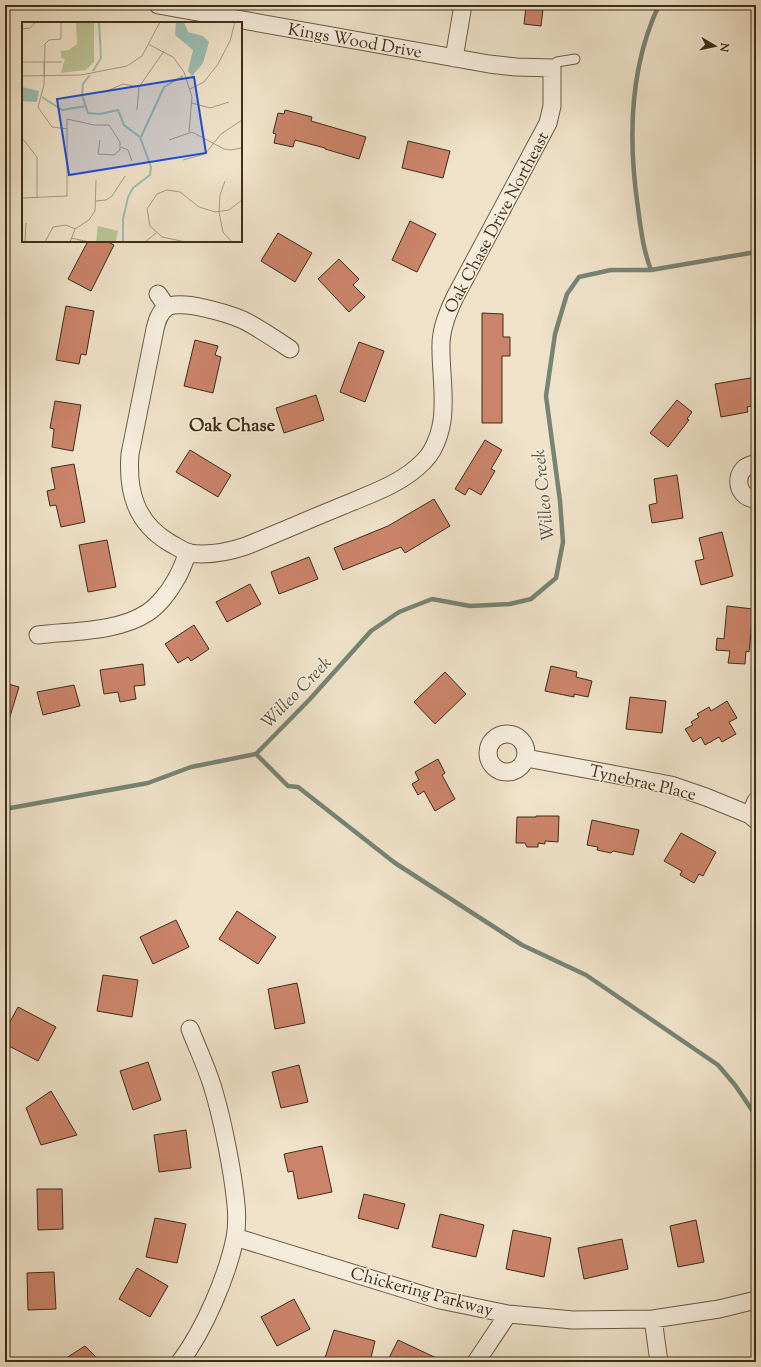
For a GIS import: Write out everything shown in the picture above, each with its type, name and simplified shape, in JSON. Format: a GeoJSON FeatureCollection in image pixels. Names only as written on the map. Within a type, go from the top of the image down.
{"type":"FeatureCollection","features":[{"type":"Feature","properties":{"kind":"street","name":"Kings Wood Drive"},"geometry":{"type":"LineString","coordinates":[[158,5],[516,68],[552,68]]}},
{"type":"Feature","properties":{"kind":"street"},"geometry":{"type":"LineString","coordinates":[[454,58],[463,5]]}},
{"type":"Feature","properties":{"kind":"street","name":"Oak Chase Drive Northeast"},"geometry":{"type":"LineString","coordinates":[[290,349],[243,320],[198,307],[163,300],[155,329],[130,454],[130,478],[134,502],[142,517],[161,538],[188,552],[206,554],[220,553],[246,546],[387,487],[410,474],[425,460],[434,446],[441,427],[443,408],[440,348],[442,331],[447,314],[548,123],[552,106],[552,68]]}},
{"type":"Feature","properties":{"kind":"street"},"geometry":{"type":"LineString","coordinates":[[756,464],[747,467],[742,471],[738,482],[742,493],[746,497],[756,499]]}},
{"type":"Feature","properties":{"kind":"street"},"geometry":{"type":"LineString","coordinates":[[38,635],[108,627],[131,621],[148,613],[164,597],[176,580],[188,552]]}},
{"type":"Feature","properties":{"kind":"street","name":"Tynebrae Place"},"geometry":{"type":"LineString","coordinates":[[526,758],[671,785],[754,812]]}},
{"type":"Feature","properties":{"kind":"street"},"geometry":{"type":"LineString","coordinates":[[180,1362],[202,1327],[216,1296],[228,1264],[235,1237],[236,1203],[226,1138],[212,1084],[190,1029]]}},
{"type":"Feature","properties":{"kind":"street","name":"Chickering Parkway"},"geometry":{"type":"LineString","coordinates":[[235,1237],[440,1300],[508,1314],[573,1320],[653,1318],[719,1309],[756,1300]]}},
{"type":"Feature","properties":{"kind":"street"},"geometry":{"type":"LineString","coordinates":[[476,1362],[508,1314]]}},
{"type":"Feature","properties":{"kind":"street"},"geometry":{"type":"LineString","coordinates":[[653,1318],[659,1362]]}},
{"type":"Feature","properties":{"kind":"lane"},"geometry":{"type":"LineString","coordinates":[[552,68],[557,62],[575,59]]}},
{"type":"Feature","properties":{"kind":"building"},"geometry":{"type":"Polygon","coordinates":[[[526,7],[543,9],[541,26],[524,24],[526,7]]]}},
{"type":"Feature","properties":{"kind":"building"},"geometry":{"type":"Polygon","coordinates":[[[285,110],[312,117],[311,121],[366,137],[359,159],[295,140],[293,147],[274,143],[276,134],[273,133],[278,113],[284,114],[285,110]]]}},
{"type":"Feature","properties":{"kind":"building"},"geometry":{"type":"Polygon","coordinates":[[[408,141],[450,151],[443,178],[402,168],[408,141]]]}},
{"type":"Feature","properties":{"kind":"building"},"geometry":{"type":"Polygon","coordinates":[[[410,221],[436,234],[417,272],[392,260],[410,221]]]}},
{"type":"Feature","properties":{"kind":"building"},"geometry":{"type":"Polygon","coordinates":[[[278,233],[312,253],[295,282],[261,261],[278,233]]]}},
{"type":"Feature","properties":{"kind":"building"},"geometry":{"type":"Polygon","coordinates":[[[87,242],[108,242],[114,245],[91,291],[68,279],[87,242]]]}},
{"type":"Feature","properties":{"kind":"building"},"geometry":{"type":"Polygon","coordinates":[[[339,259],[359,279],[353,285],[365,297],[349,312],[318,279],[339,259]]]}},
{"type":"Feature","properties":{"kind":"building"},"geometry":{"type":"Polygon","coordinates":[[[66,306],[94,311],[86,355],[81,354],[79,364],[56,360],[66,306]]]}},
{"type":"Feature","properties":{"kind":"building"},"geometry":{"type":"Polygon","coordinates":[[[482,313],[503,314],[503,337],[510,337],[510,356],[502,356],[502,423],[482,423],[482,313]]]}},
{"type":"Feature","properties":{"kind":"building"},"geometry":{"type":"Polygon","coordinates":[[[195,340],[218,346],[215,355],[221,357],[213,393],[184,386],[195,340]]]}},
{"type":"Feature","properties":{"kind":"building"},"geometry":{"type":"Polygon","coordinates":[[[359,342],[384,351],[365,402],[340,392],[359,342]]]}},
{"type":"Feature","properties":{"kind":"building"},"geometry":{"type":"Polygon","coordinates":[[[756,377],[756,405],[747,407],[748,412],[721,417],[715,384],[756,377]]]}},
{"type":"Feature","properties":{"kind":"building"},"geometry":{"type":"Polygon","coordinates":[[[316,395],[324,420],[284,433],[276,408],[316,395]]]}},
{"type":"Feature","properties":{"kind":"building"},"geometry":{"type":"Polygon","coordinates":[[[677,400],[692,412],[687,419],[689,420],[668,447],[650,433],[677,400]]]}},
{"type":"Feature","properties":{"kind":"building"},"geometry":{"type":"Polygon","coordinates":[[[55,401],[81,405],[73,451],[52,447],[54,429],[50,428],[55,401]]]}},
{"type":"Feature","properties":{"kind":"building"},"geometry":{"type":"Polygon","coordinates":[[[485,440],[502,450],[491,469],[495,471],[481,495],[469,488],[465,495],[455,489],[485,440]]]}},
{"type":"Feature","properties":{"kind":"building"},"geometry":{"type":"Polygon","coordinates":[[[190,450],[231,475],[218,497],[176,472],[190,450]]]}},
{"type":"Feature","properties":{"kind":"building"},"geometry":{"type":"Polygon","coordinates":[[[74,464],[85,522],[61,527],[56,505],[50,506],[47,491],[55,489],[51,468],[74,464]]]}},
{"type":"Feature","properties":{"kind":"building"},"geometry":{"type":"Polygon","coordinates":[[[677,475],[683,518],[652,523],[649,505],[657,503],[654,479],[677,475]]]}},
{"type":"Feature","properties":{"kind":"building"},"geometry":{"type":"Polygon","coordinates":[[[434,499],[450,526],[405,553],[401,547],[343,570],[334,548],[388,526],[434,499]]]}},
{"type":"Feature","properties":{"kind":"building"},"geometry":{"type":"Polygon","coordinates":[[[722,532],[733,576],[701,585],[695,561],[704,559],[699,538],[722,532]]]}},
{"type":"Feature","properties":{"kind":"building"},"geometry":{"type":"Polygon","coordinates":[[[107,540],[116,587],[88,592],[79,545],[107,540]]]}},
{"type":"Feature","properties":{"kind":"building"},"geometry":{"type":"Polygon","coordinates":[[[309,557],[318,579],[279,594],[271,572],[309,557]]]}},
{"type":"Feature","properties":{"kind":"building"},"geometry":{"type":"Polygon","coordinates":[[[250,584],[261,604],[227,622],[216,602],[250,584]]]}},
{"type":"Feature","properties":{"kind":"building"},"geometry":{"type":"Polygon","coordinates":[[[727,606],[753,609],[749,652],[746,651],[745,664],[728,663],[730,651],[716,650],[717,638],[724,639],[727,606]]]}},
{"type":"Feature","properties":{"kind":"building"},"geometry":{"type":"Polygon","coordinates":[[[194,625],[209,649],[191,661],[188,657],[178,663],[165,644],[194,625]]]}},
{"type":"Feature","properties":{"kind":"building"},"geometry":{"type":"Polygon","coordinates":[[[143,664],[145,685],[134,686],[136,699],[120,702],[118,692],[104,694],[100,670],[143,664]]]}},
{"type":"Feature","properties":{"kind":"building"},"geometry":{"type":"Polygon","coordinates":[[[551,666],[577,672],[576,677],[592,681],[588,697],[574,694],[574,697],[545,691],[551,666]]]}},
{"type":"Feature","properties":{"kind":"building"},"geometry":{"type":"Polygon","coordinates":[[[445,672],[466,694],[435,724],[414,702],[445,672]]]}},
{"type":"Feature","properties":{"kind":"building"},"geometry":{"type":"Polygon","coordinates":[[[5,683],[19,687],[8,723],[5,722],[5,683]]]}},
{"type":"Feature","properties":{"kind":"building"},"geometry":{"type":"Polygon","coordinates":[[[74,685],[80,706],[43,715],[37,692],[74,685]]]}},
{"type":"Feature","properties":{"kind":"building"},"geometry":{"type":"Polygon","coordinates":[[[630,697],[666,701],[662,733],[626,729],[630,697]]]}},
{"type":"Feature","properties":{"kind":"building"},"geometry":{"type":"Polygon","coordinates":[[[727,701],[737,718],[729,722],[736,734],[722,742],[719,737],[705,745],[701,737],[693,742],[685,729],[693,725],[691,722],[699,717],[697,714],[709,707],[711,711],[727,701]]]}},
{"type":"Feature","properties":{"kind":"building"},"geometry":{"type":"Polygon","coordinates":[[[438,759],[445,773],[442,775],[455,799],[435,811],[424,791],[418,795],[412,784],[419,780],[415,772],[438,759]]]}},
{"type":"Feature","properties":{"kind":"building"},"geometry":{"type":"Polygon","coordinates":[[[559,816],[558,842],[545,841],[545,844],[538,843],[538,847],[527,847],[525,843],[516,843],[517,817],[559,816]]]}},
{"type":"Feature","properties":{"kind":"building"},"geometry":{"type":"Polygon","coordinates":[[[592,820],[639,830],[633,855],[613,851],[611,853],[597,850],[598,847],[587,845],[592,820]]]}},
{"type":"Feature","properties":{"kind":"building"},"geometry":{"type":"Polygon","coordinates":[[[681,833],[716,852],[703,876],[699,874],[694,883],[680,875],[682,871],[664,861],[681,833]]]}},
{"type":"Feature","properties":{"kind":"building"},"geometry":{"type":"Polygon","coordinates":[[[237,911],[276,937],[258,964],[219,939],[237,911]]]}},
{"type":"Feature","properties":{"kind":"building"},"geometry":{"type":"Polygon","coordinates":[[[176,920],[189,947],[153,964],[140,937],[176,920]]]}},
{"type":"Feature","properties":{"kind":"building"},"geometry":{"type":"Polygon","coordinates":[[[103,975],[138,980],[132,1017],[97,1011],[103,975]]]}},
{"type":"Feature","properties":{"kind":"building"},"geometry":{"type":"Polygon","coordinates":[[[297,983],[305,1023],[275,1029],[268,989],[297,983]]]}},
{"type":"Feature","properties":{"kind":"building"},"geometry":{"type":"Polygon","coordinates":[[[18,1007],[56,1027],[38,1061],[5,1044],[5,1031],[18,1007]]]}},
{"type":"Feature","properties":{"kind":"building"},"geometry":{"type":"Polygon","coordinates":[[[148,1062],[161,1100],[133,1110],[120,1071],[148,1062]]]}},
{"type":"Feature","properties":{"kind":"building"},"geometry":{"type":"Polygon","coordinates":[[[299,1065],[308,1102],[281,1108],[272,1072],[299,1065]]]}},
{"type":"Feature","properties":{"kind":"building"},"geometry":{"type":"Polygon","coordinates":[[[51,1091],[77,1135],[41,1145],[26,1108],[51,1091]]]}},
{"type":"Feature","properties":{"kind":"building"},"geometry":{"type":"Polygon","coordinates":[[[186,1130],[191,1168],[159,1172],[154,1135],[186,1130]]]}},
{"type":"Feature","properties":{"kind":"building"},"geometry":{"type":"Polygon","coordinates":[[[322,1146],[332,1192],[298,1199],[293,1171],[288,1172],[284,1154],[322,1146]]]}},
{"type":"Feature","properties":{"kind":"building"},"geometry":{"type":"Polygon","coordinates":[[[37,1189],[62,1189],[63,1229],[38,1230],[37,1189]]]}},
{"type":"Feature","properties":{"kind":"building"},"geometry":{"type":"Polygon","coordinates":[[[364,1194],[405,1204],[398,1229],[358,1218],[364,1194]]]}},
{"type":"Feature","properties":{"kind":"building"},"geometry":{"type":"Polygon","coordinates":[[[440,1214],[484,1225],[476,1257],[432,1247],[440,1214]]]}},
{"type":"Feature","properties":{"kind":"building"},"geometry":{"type":"Polygon","coordinates":[[[155,1218],[186,1224],[177,1263],[146,1257],[155,1218]]]}},
{"type":"Feature","properties":{"kind":"building"},"geometry":{"type":"Polygon","coordinates":[[[696,1220],[704,1262],[678,1267],[670,1226],[696,1220]]]}},
{"type":"Feature","properties":{"kind":"building"},"geometry":{"type":"Polygon","coordinates":[[[513,1230],[551,1238],[544,1277],[506,1269],[513,1230]]]}},
{"type":"Feature","properties":{"kind":"building"},"geometry":{"type":"Polygon","coordinates":[[[622,1239],[628,1269],[584,1279],[578,1248],[622,1239]]]}},
{"type":"Feature","properties":{"kind":"building"},"geometry":{"type":"Polygon","coordinates":[[[137,1268],[168,1286],[150,1317],[119,1299],[137,1268]]]}},
{"type":"Feature","properties":{"kind":"building"},"geometry":{"type":"Polygon","coordinates":[[[54,1272],[56,1309],[28,1310],[27,1273],[54,1272]]]}},
{"type":"Feature","properties":{"kind":"building"},"geometry":{"type":"Polygon","coordinates":[[[294,1299],[310,1329],[277,1346],[261,1317],[294,1299]]]}},
{"type":"Feature","properties":{"kind":"building"},"geometry":{"type":"Polygon","coordinates":[[[334,1330],[375,1341],[370,1362],[335,1362],[325,1358],[334,1330]]]}},
{"type":"Feature","properties":{"kind":"building"},"geometry":{"type":"Polygon","coordinates":[[[398,1340],[445,1362],[387,1362],[398,1340]]]}},
{"type":"Feature","properties":{"kind":"building"},"geometry":{"type":"Polygon","coordinates":[[[85,1346],[101,1362],[60,1362],[85,1346]]]}},
{"type":"Feature","properties":{"kind":"waterway"},"geometry":{"type":"LineString","coordinates":[[651,270],[641,232],[635,182],[632,130],[637,79],[642,54],[649,29],[659,5]]}},
{"type":"Feature","properties":{"kind":"waterway","name":"Willeo Creek"},"geometry":{"type":"LineString","coordinates":[[5,809],[148,783],[191,767],[256,754],[310,699],[371,631],[399,612],[432,599],[470,606],[510,604],[531,599],[556,578],[563,542],[560,501],[546,396],[555,334],[567,294],[579,277],[611,270],[651,270],[756,252]]}},
{"type":"Feature","properties":{"kind":"waterway"},"geometry":{"type":"LineString","coordinates":[[256,754],[288,786],[298,787],[395,863],[522,945],[586,975],[718,1065],[735,1085],[756,1116]]}},
{"type":"Feature","properties":{"kind":"district","name":"Oak Chase"},"geometry":{"type":"Point","coordinates":[232,425]}}]}
